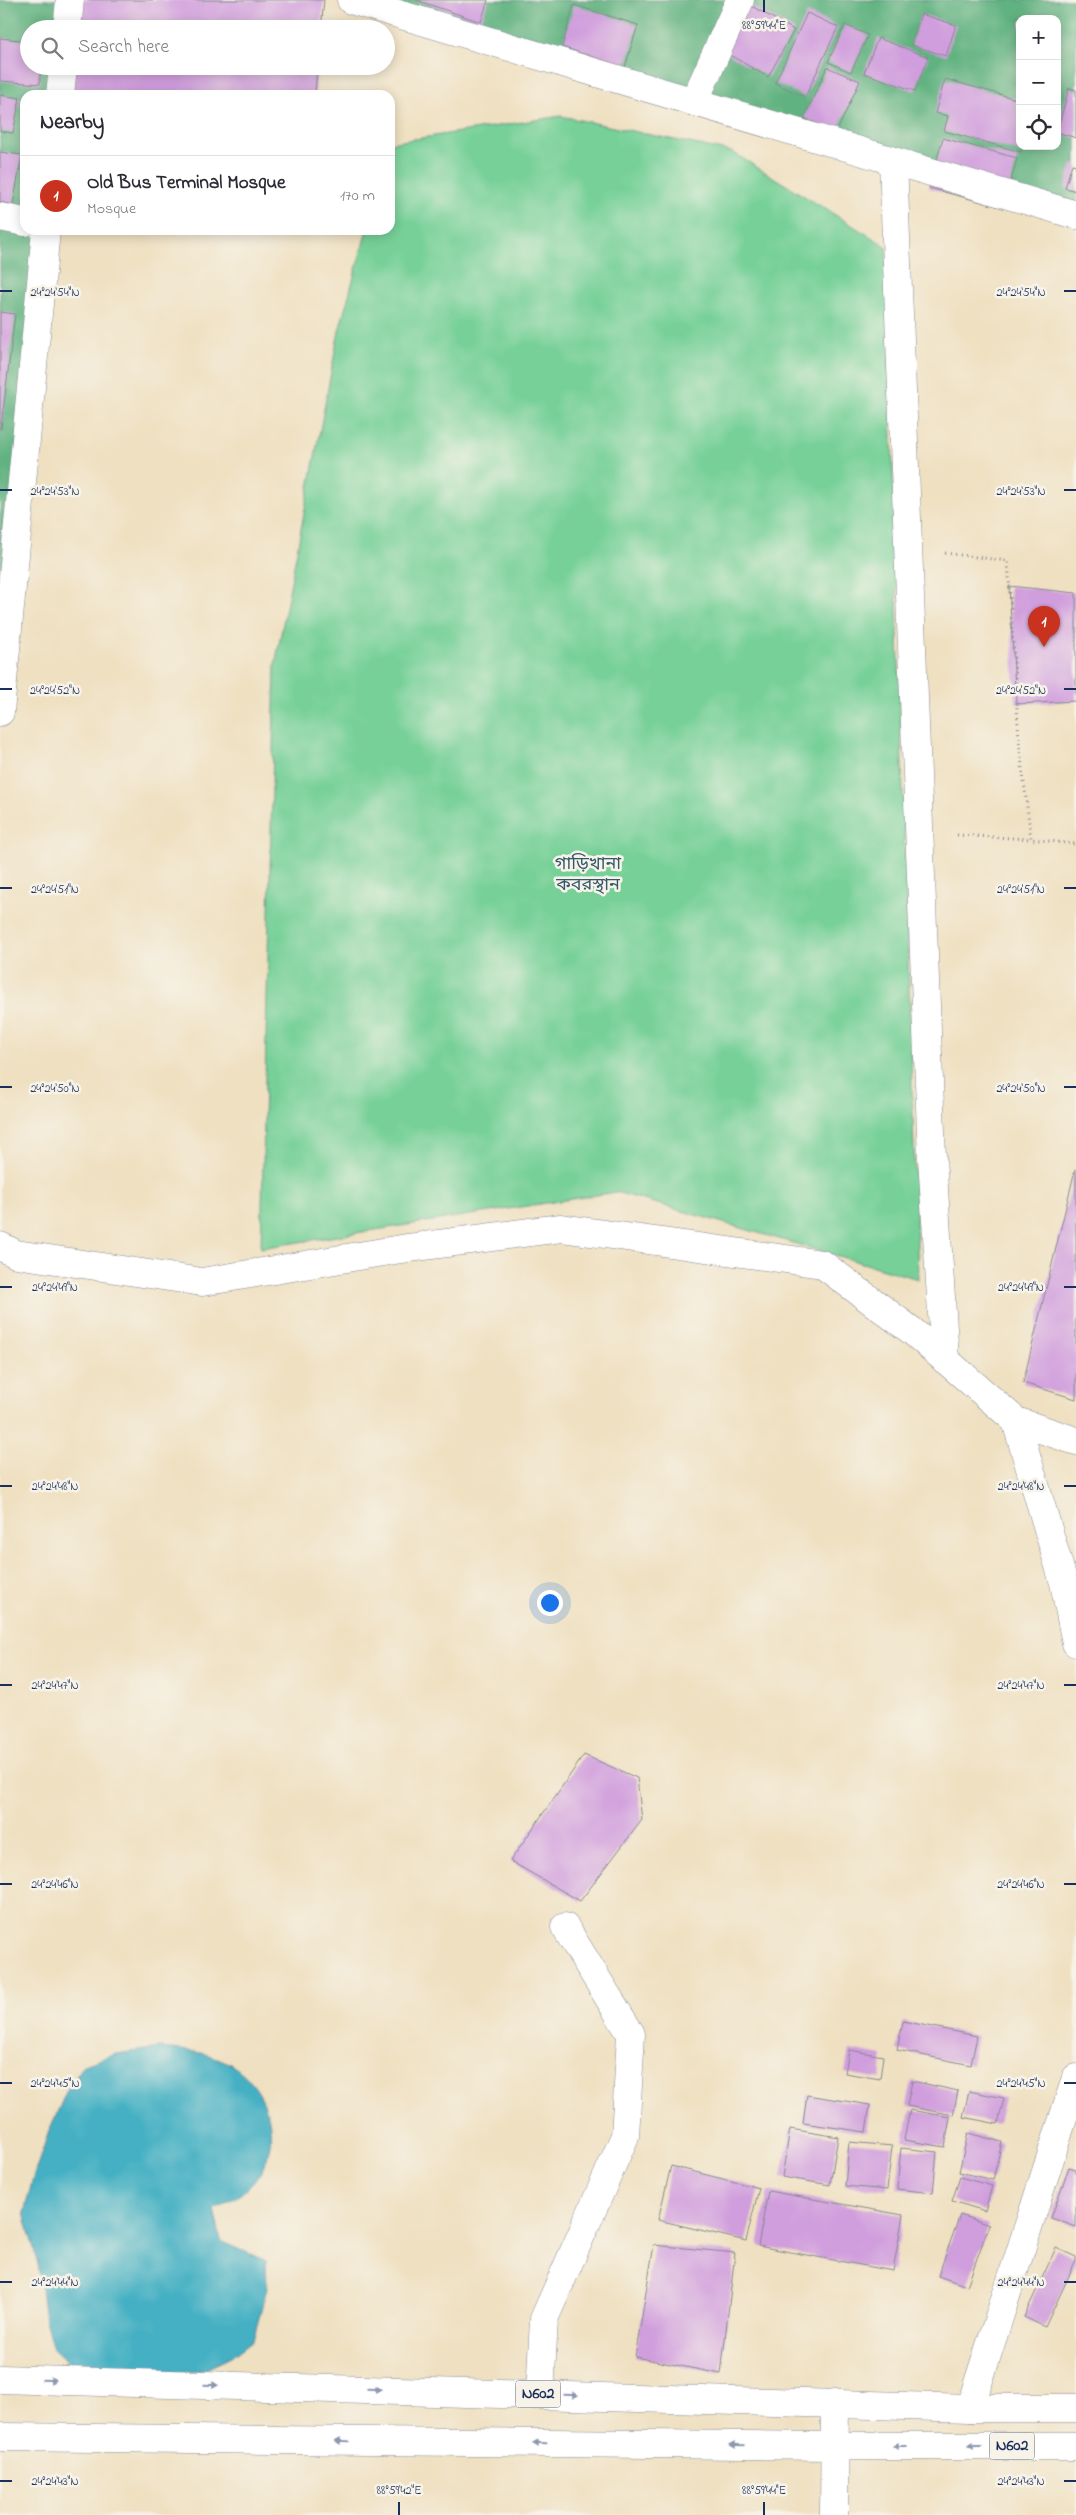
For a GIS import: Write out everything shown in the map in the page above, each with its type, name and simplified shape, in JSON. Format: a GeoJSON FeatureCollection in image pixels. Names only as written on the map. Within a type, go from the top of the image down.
{"type":"FeatureCollection","features":[{"type":"Feature","properties":{"kind":"main road"},"geometry":{"type":"LineString","coordinates":[[68,20],[70,0]]}},
{"type":"Feature","properties":{"kind":"main road"},"geometry":{"type":"LineString","coordinates":[[351,0],[1076,215]]}},
{"type":"Feature","properties":{"kind":"main road"},"geometry":{"type":"LineString","coordinates":[[694,102],[740,0]]}},
{"type":"Feature","properties":{"kind":"main road"},"geometry":{"type":"LineString","coordinates":[[61,90],[62,75]]}},
{"type":"Feature","properties":{"kind":"main road"},"geometry":{"type":"LineString","coordinates":[[893,161],[932,1158],[945,1360]]}},
{"type":"Feature","properties":{"kind":"main road"},"geometry":{"type":"LineString","coordinates":[[0,217],[20,221]]}},
{"type":"Feature","properties":{"kind":"main road"},"geometry":{"type":"LineString","coordinates":[[0,712],[46,235]]}},
{"type":"Feature","properties":{"kind":"main road"},"geometry":{"type":"LineString","coordinates":[[0,1246],[16,1254],[202,1282],[401,1249],[561,1228],[822,1264],[912,1331],[1016,1421],[1076,1441]]}},
{"type":"Feature","properties":{"kind":"main road"},"geometry":{"type":"LineString","coordinates":[[1016,1421],[1064,1583],[1076,1643]]}},
{"type":"Feature","properties":{"kind":"main road"},"geometry":{"type":"LineString","coordinates":[[540,2394],[544,2319],[625,2136],[631,2034],[564,1927]]}},
{"type":"Feature","properties":{"kind":"main road"},"geometry":{"type":"LineString","coordinates":[[970,2408],[1076,2078]]}},
{"type":"Feature","properties":{"kind":"main road","name":"N602"},"geometry":{"type":"LineString","coordinates":[[0,2379],[970,2408],[1076,2408]]}},
{"type":"Feature","properties":{"kind":"main road"},"geometry":{"type":"LineString","coordinates":[[834,2515],[835,2403]]}},
{"type":"Feature","properties":{"kind":"main road","name":"N602"},"geometry":{"type":"LineString","coordinates":[[0,2437],[834,2446],[1076,2446]]}},
{"type":"Feature","properties":{"kind":"path"},"geometry":{"type":"LineString","coordinates":[[909,548],[1008,561],[1019,741],[1031,839]]}},
{"type":"Feature","properties":{"kind":"path"},"geometry":{"type":"LineString","coordinates":[[920,834],[1031,839],[1076,844]]}},
{"type":"Feature","properties":{"kind":"green space"},"geometry":{"type":"Polygon","coordinates":[[[0,0],[70,0],[69,20],[20,20],[20,75],[63,75],[62,90],[20,90],[20,235],[48,235],[0,719],[0,0]]]}},
{"type":"Feature","properties":{"kind":"green space"},"geometry":{"type":"Polygon","coordinates":[[[351,0],[1076,0],[1076,215],[351,0]]]}},
{"type":"Feature","properties":{"kind":"green space","name":"গাড়িখানা কবরস্থান"},"geometry":{"type":"Polygon","coordinates":[[[561,116],[732,152],[886,246],[918,1279],[616,1192],[261,1248],[275,665],[339,331],[366,235],[395,235],[395,142],[561,116]]]}},
{"type":"Feature","properties":{"kind":"water"},"geometry":{"type":"Polygon","coordinates":[[[159,2048],[198,2052],[225,2061],[246,2076],[264,2103],[269,2118],[271,2134],[264,2166],[255,2180],[246,2189],[214,2209],[221,2241],[266,2261],[267,2288],[253,2340],[231,2357],[204,2370],[164,2375],[75,2369],[53,2349],[45,2320],[38,2264],[24,2213],[33,2178],[49,2131],[67,2090],[84,2065],[116,2054],[159,2048]]]}},
{"type":"Feature","properties":{"kind":"building"},"geometry":{"type":"Polygon","coordinates":[[[76,0],[324,0],[322,20],[75,20],[76,0]]]}},
{"type":"Feature","properties":{"kind":"building"},"geometry":{"type":"Polygon","coordinates":[[[416,0],[488,0],[481,22],[416,0]]]}},
{"type":"Feature","properties":{"kind":"building"},"geometry":{"type":"Polygon","coordinates":[[[741,0],[794,30],[768,77],[714,46],[741,0]]]}},
{"type":"Feature","properties":{"kind":"building"},"geometry":{"type":"Polygon","coordinates":[[[574,5],[638,25],[625,67],[562,47],[574,5]]]}},
{"type":"Feature","properties":{"kind":"building"},"geometry":{"type":"Polygon","coordinates":[[[807,13],[838,27],[805,97],[775,83],[807,13]]]}},
{"type":"Feature","properties":{"kind":"building"},"geometry":{"type":"Polygon","coordinates":[[[921,14],[956,25],[946,56],[911,45],[921,14]]]}},
{"type":"Feature","properties":{"kind":"building"},"geometry":{"type":"Polygon","coordinates":[[[845,25],[868,35],[851,72],[828,62],[845,25]]]}},
{"type":"Feature","properties":{"kind":"building"},"geometry":{"type":"Polygon","coordinates":[[[0,38],[20,40],[20,75],[40,75],[40,84],[0,81],[0,38]]]}},
{"type":"Feature","properties":{"kind":"building"},"geometry":{"type":"Polygon","coordinates":[[[878,38],[928,57],[915,91],[864,73],[878,38]]]}},
{"type":"Feature","properties":{"kind":"building"},"geometry":{"type":"Polygon","coordinates":[[[827,67],[860,81],[836,133],[804,118],[827,67]]]}},
{"type":"Feature","properties":{"kind":"building"},"geometry":{"type":"Polygon","coordinates":[[[70,75],[316,75],[315,90],[69,90],[70,75]]]}},
{"type":"Feature","properties":{"kind":"building"},"geometry":{"type":"Polygon","coordinates":[[[945,79],[1016,99],[1016,150],[1021,150],[1021,152],[944,131],[948,116],[935,113],[945,79]]]}},
{"type":"Feature","properties":{"kind":"building"},"geometry":{"type":"Polygon","coordinates":[[[1069,88],[1076,90],[1076,138],[1061,133],[1061,117],[1069,88]]]}},
{"type":"Feature","properties":{"kind":"building"},"geometry":{"type":"Polygon","coordinates":[[[0,95],[20,98],[13,133],[0,131],[0,95]]]}},
{"type":"Feature","properties":{"kind":"building"},"geometry":{"type":"Polygon","coordinates":[[[943,138],[1017,158],[1004,208],[929,188],[943,138]]]}},
{"type":"Feature","properties":{"kind":"building"},"geometry":{"type":"Polygon","coordinates":[[[0,152],[20,155],[20,166],[13,205],[0,202],[0,152]]]}},
{"type":"Feature","properties":{"kind":"building"},"geometry":{"type":"Polygon","coordinates":[[[1072,164],[1076,165],[1076,191],[1065,188],[1072,164]]]}},
{"type":"Feature","properties":{"kind":"building"},"geometry":{"type":"Polygon","coordinates":[[[0,312],[15,314],[1,429],[0,429],[0,312]]]}},
{"type":"Feature","properties":{"kind":"building"},"geometry":{"type":"Polygon","coordinates":[[[1009,586],[1076,593],[1076,701],[1016,704],[1009,586]]]}},
{"type":"Feature","properties":{"kind":"building"},"geometry":{"type":"Polygon","coordinates":[[[1076,1170],[1076,1399],[1023,1383],[1076,1170]]]}},
{"type":"Feature","properties":{"kind":"building"},"geometry":{"type":"Polygon","coordinates":[[[584,1755],[637,1778],[642,1820],[580,1901],[510,1861],[584,1755]]]}},
{"type":"Feature","properties":{"kind":"building"},"geometry":{"type":"Polygon","coordinates":[[[903,2021],[977,2036],[971,2065],[897,2050],[903,2021]]]}},
{"type":"Feature","properties":{"kind":"building"},"geometry":{"type":"Polygon","coordinates":[[[849,2050],[883,2056],[880,2079],[845,2073],[849,2050]]]}},
{"type":"Feature","properties":{"kind":"building"},"geometry":{"type":"Polygon","coordinates":[[[912,2081],[958,2091],[953,2115],[907,2106],[912,2081]]]}},
{"type":"Feature","properties":{"kind":"building"},"geometry":{"type":"Polygon","coordinates":[[[969,2091],[1004,2098],[998,2124],[963,2117],[969,2091]]]}},
{"type":"Feature","properties":{"kind":"building"},"geometry":{"type":"Polygon","coordinates":[[[807,2095],[870,2105],[866,2132],[803,2123],[807,2095]]]}},
{"type":"Feature","properties":{"kind":"building"},"geometry":{"type":"Polygon","coordinates":[[[910,2110],[950,2117],[945,2147],[904,2140],[910,2110]]]}},
{"type":"Feature","properties":{"kind":"building"},"geometry":{"type":"Polygon","coordinates":[[[790,2129],[838,2137],[830,2185],[782,2177],[790,2129]]]}},
{"type":"Feature","properties":{"kind":"building"},"geometry":{"type":"Polygon","coordinates":[[[968,2133],[1002,2142],[993,2180],[959,2172],[968,2133]]]}},
{"type":"Feature","properties":{"kind":"building"},"geometry":{"type":"Polygon","coordinates":[[[849,2142],[892,2146],[887,2190],[845,2186],[849,2142]]]}},
{"type":"Feature","properties":{"kind":"building"},"geometry":{"type":"Polygon","coordinates":[[[901,2148],[937,2152],[933,2193],[897,2189],[901,2148]]]}},
{"type":"Feature","properties":{"kind":"building"},"geometry":{"type":"Polygon","coordinates":[[[671,2166],[759,2188],[746,2241],[658,2220],[671,2166]]]}},
{"type":"Feature","properties":{"kind":"building"},"geometry":{"type":"Polygon","coordinates":[[[1069,2167],[1076,2169],[1076,2227],[1051,2218],[1069,2167]]]}},
{"type":"Feature","properties":{"kind":"building"},"geometry":{"type":"Polygon","coordinates":[[[960,2177],[992,2186],[985,2211],[952,2201],[960,2177]]]}},
{"type":"Feature","properties":{"kind":"building"},"geometry":{"type":"Polygon","coordinates":[[[768,2191],[903,2215],[893,2271],[758,2246],[768,2191]]]}},
{"type":"Feature","properties":{"kind":"building"},"geometry":{"type":"Polygon","coordinates":[[[960,2215],[989,2225],[967,2286],[938,2276],[960,2215]]]}},
{"type":"Feature","properties":{"kind":"building"},"geometry":{"type":"Polygon","coordinates":[[[654,2245],[735,2253],[721,2374],[635,2357],[654,2245]]]}},
{"type":"Feature","properties":{"kind":"building"},"geometry":{"type":"Polygon","coordinates":[[[1056,2248],[1076,2257],[1076,2261],[1045,2327],[1024,2317],[1056,2248]]]}},
{"type":"Feature","properties":{"kind":"place","name":"Old Bus Terminal Mosque"},"geometry":{"type":"Point","coordinates":[1044,647]}}]}
